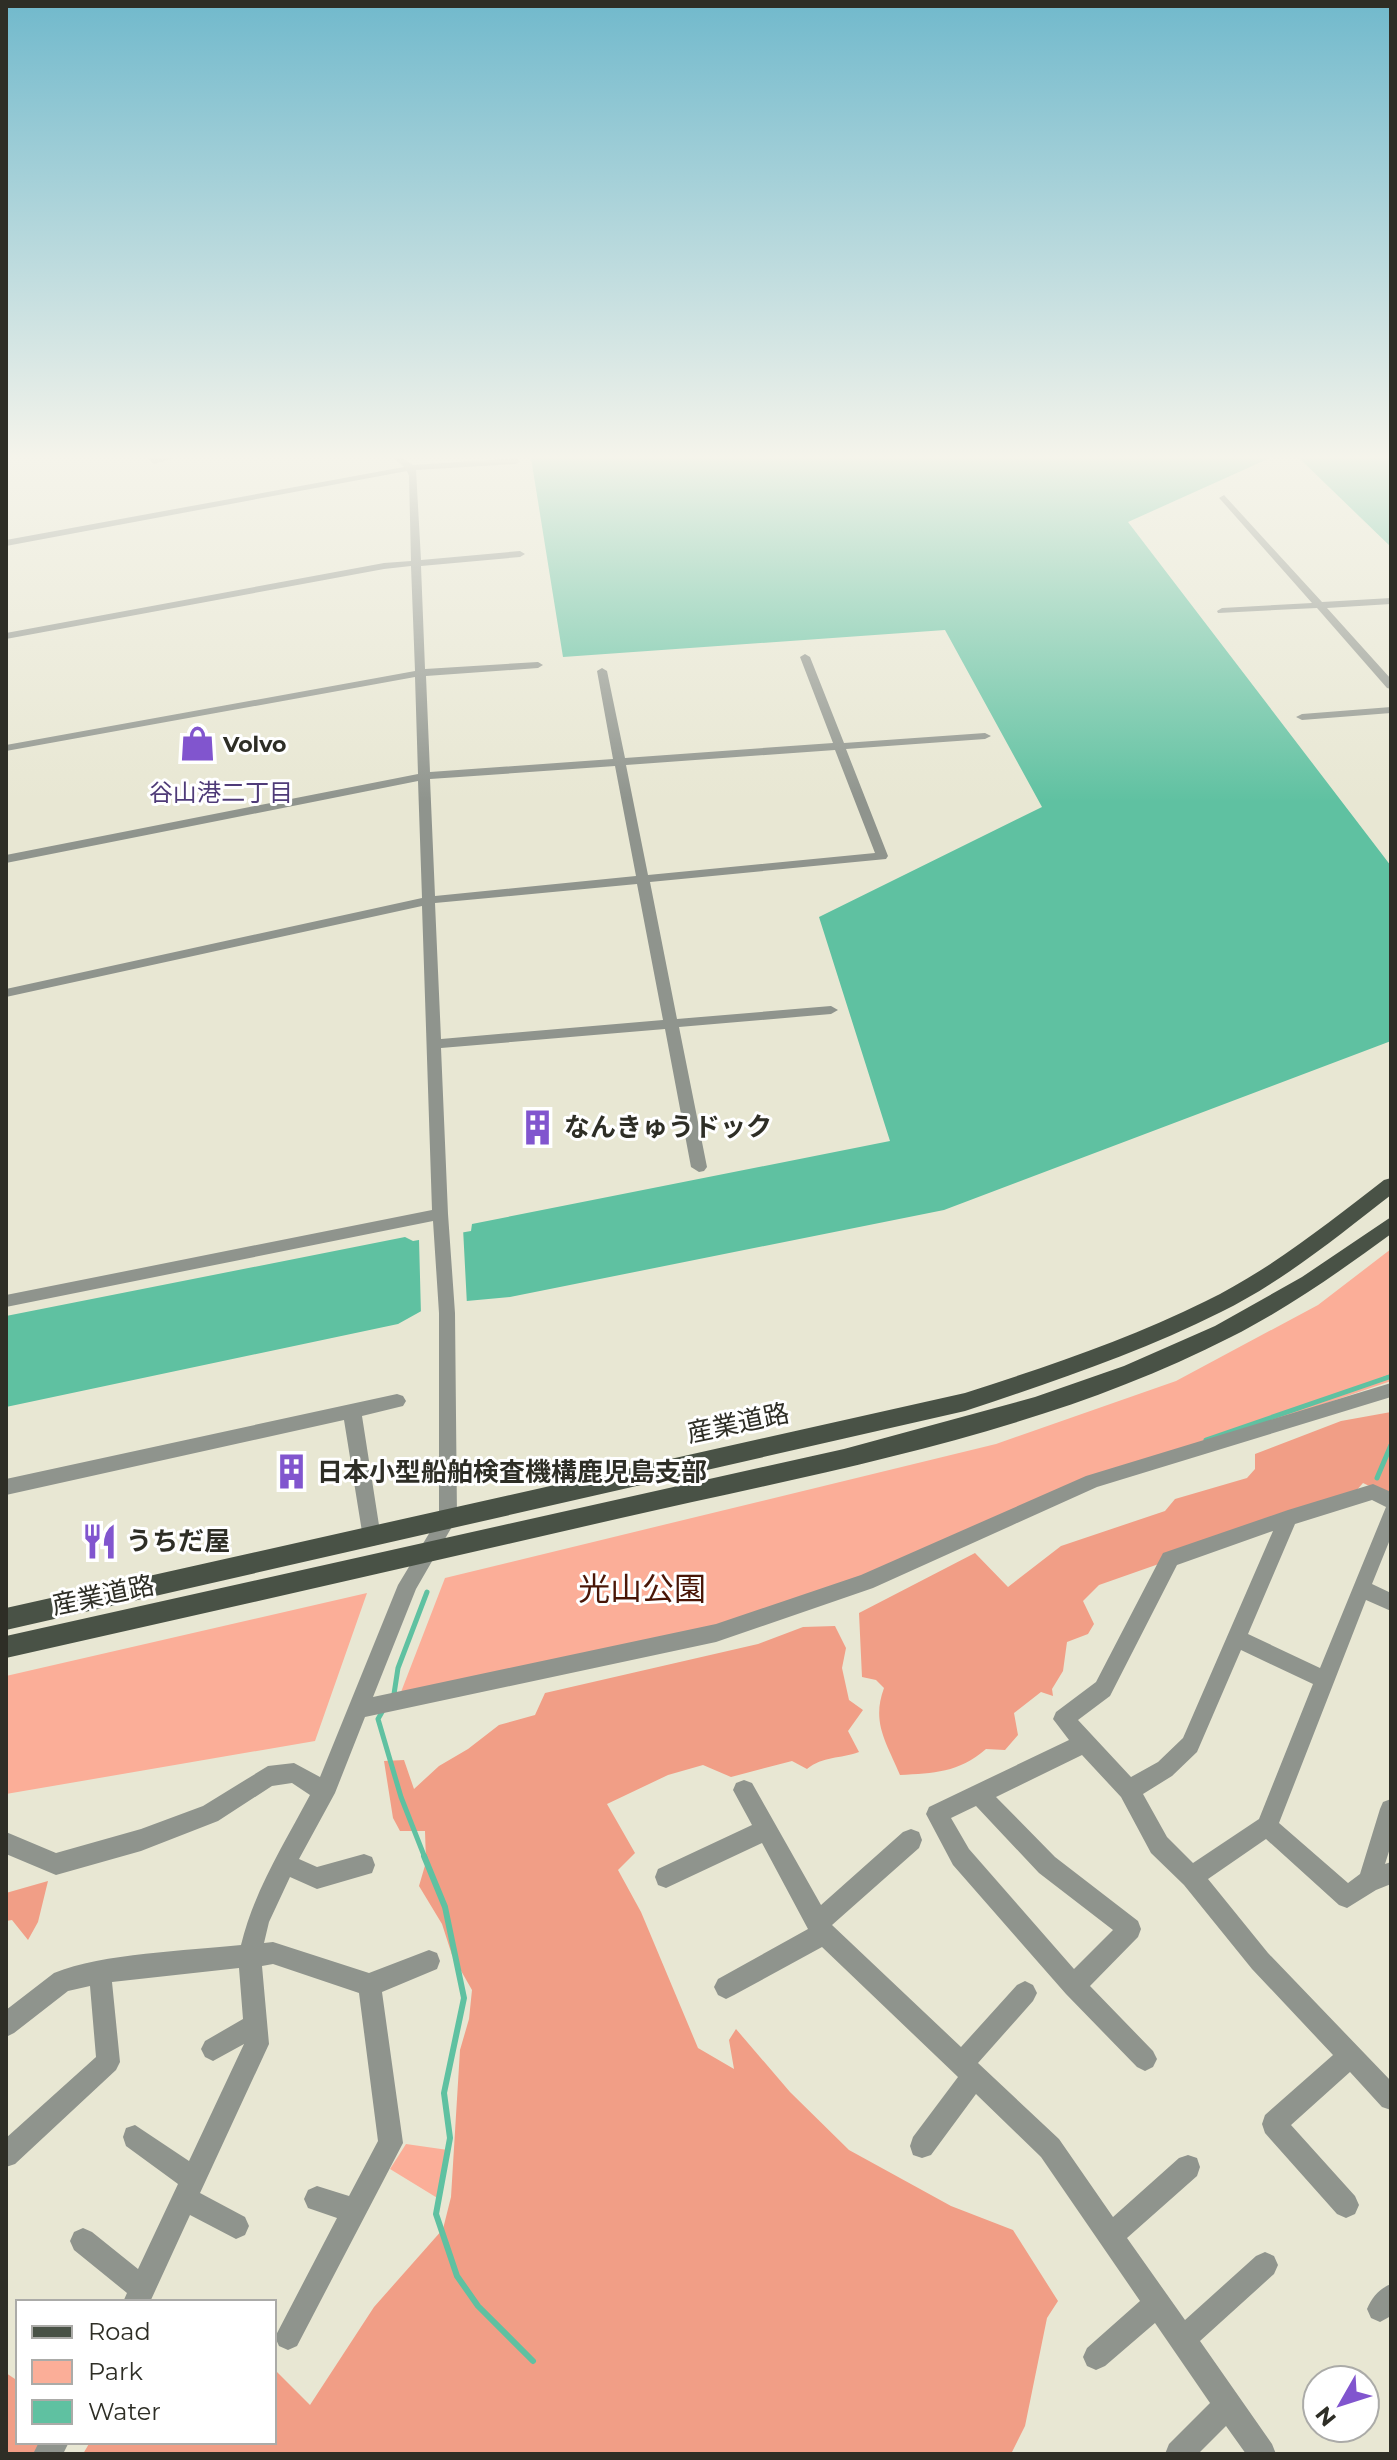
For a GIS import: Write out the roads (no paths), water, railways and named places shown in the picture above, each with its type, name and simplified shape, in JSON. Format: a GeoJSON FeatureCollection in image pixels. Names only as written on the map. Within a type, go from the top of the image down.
{"type":"FeatureCollection","features":[{"type":"Feature","properties":{"kind":"main road","name":"産業道路"},"geometry":{"type":"LineString","coordinates":[[6,1619],[965,1402],[1071,1367],[1215,1306],[1314,1244],[1391,1185]]}},
{"type":"Feature","properties":{"kind":"main road","name":"産業道路"},"geometry":{"type":"LineString","coordinates":[[6,1647],[426,1555],[908,1442],[1032,1407],[1143,1367],[1237,1323],[1326,1270],[1391,1224]]}},
{"type":"Feature","properties":{"kind":"street"},"geometry":{"type":"LineString","coordinates":[[6,636],[352,573]]}},
{"type":"Feature","properties":{"kind":"street"},"geometry":{"type":"LineString","coordinates":[[83,2241],[140,2296],[257,2044],[250,1956],[258,1921],[324,1792],[376,1705],[408,1585],[448,1518],[447,1313],[417,573]]}},
{"type":"Feature","properties":{"kind":"street"},"geometry":{"type":"LineString","coordinates":[[1290,573],[1391,686]]}},
{"type":"Feature","properties":{"kind":"street"},"geometry":{"type":"LineString","coordinates":[[1222,611],[1391,601]]}},
{"type":"Feature","properties":{"kind":"street"},"geometry":{"type":"LineString","coordinates":[[6,993],[430,900],[882,856],[805,657]]}},
{"type":"Feature","properties":{"kind":"street"},"geometry":{"type":"LineString","coordinates":[[6,748],[421,673],[538,665]]}},
{"type":"Feature","properties":{"kind":"street"},"geometry":{"type":"LineString","coordinates":[[602,671],[699,1167]]}},
{"type":"Feature","properties":{"kind":"street"},"geometry":{"type":"LineString","coordinates":[[1302,717],[1391,710]]}},
{"type":"Feature","properties":{"kind":"street"},"geometry":{"type":"LineString","coordinates":[[6,859],[426,776],[985,736]]}},
{"type":"Feature","properties":{"kind":"street"},"geometry":{"type":"LineString","coordinates":[[434,1044],[831,1010]]}},
{"type":"Feature","properties":{"kind":"street"},"geometry":{"type":"LineString","coordinates":[[6,1301],[441,1221]]}},
{"type":"Feature","properties":{"kind":"street"},"geometry":{"type":"LineString","coordinates":[[376,1705],[716,1633],[866,1582],[1092,1481],[1391,1390]]}},
{"type":"Feature","properties":{"kind":"street"},"geometry":{"type":"LineString","coordinates":[[6,1487],[397,1401]]}},
{"type":"Feature","properties":{"kind":"street"},"geometry":{"type":"LineString","coordinates":[[352,1411],[372,1538]]}},
{"type":"Feature","properties":{"kind":"street"},"geometry":{"type":"LineString","coordinates":[[1391,1501],[1373,1492],[1170,1559],[1103,1689],[1063,1719],[1129,1790],[1159,1845],[1192,1877],[1260,1961],[1391,2098]]}},
{"type":"Feature","properties":{"kind":"street"},"geometry":{"type":"LineString","coordinates":[[1192,1877],[1267,1826],[1391,1513]]}},
{"type":"Feature","properties":{"kind":"street"},"geometry":{"type":"LineString","coordinates":[[1129,1790],[1165,1769],[1190,1745],[1288,1518]]}},
{"type":"Feature","properties":{"kind":"street"},"geometry":{"type":"LineString","coordinates":[[1361,1588],[1391,1602]]}},
{"type":"Feature","properties":{"kind":"street"},"geometry":{"type":"LineString","coordinates":[[1237,1638],[1323,1679]]}},
{"type":"Feature","properties":{"kind":"street"},"geometry":{"type":"LineString","coordinates":[[1085,1743],[937,1814],[961,1857],[1074,1986],[1145,2059]]}},
{"type":"Feature","properties":{"kind":"street"},"geometry":{"type":"LineString","coordinates":[[6,1843],[56,1864],[141,1840],[210,1814],[268,1776],[294,1773],[324,1792]]}},
{"type":"Feature","properties":{"kind":"street"},"geometry":{"type":"LineString","coordinates":[[744,1790],[821,1929],[1050,2148],[1262,2454]]}},
{"type":"Feature","properties":{"kind":"street"},"geometry":{"type":"LineString","coordinates":[[979,1794],[1047,1865],[1130,1929],[1074,1986]]}},
{"type":"Feature","properties":{"kind":"street"},"geometry":{"type":"LineString","coordinates":[[1369,1881],[1391,1809]]}},
{"type":"Feature","properties":{"kind":"street"},"geometry":{"type":"LineString","coordinates":[[1267,1826],[1347,1897],[1369,1881],[1391,1873]]}},
{"type":"Feature","properties":{"kind":"street"},"geometry":{"type":"LineString","coordinates":[[666,1877],[766,1830]]}},
{"type":"Feature","properties":{"kind":"street"},"geometry":{"type":"LineString","coordinates":[[726,1987],[821,1929],[911,1840]]}},
{"type":"Feature","properties":{"kind":"street"},"geometry":{"type":"LineString","coordinates":[[285,1864],[317,1878],[364,1865]]}},
{"type":"Feature","properties":{"kind":"street"},"geometry":{"type":"LineString","coordinates":[[6,2025],[62,1981],[100,1972],[273,1953],[369,1985],[429,1961]]}},
{"type":"Feature","properties":{"kind":"street"},"geometry":{"type":"LineString","coordinates":[[6,2155],[108,2062],[100,1972]]}},
{"type":"Feature","properties":{"kind":"street"},"geometry":{"type":"LineString","coordinates":[[288,2337],[391,2143],[369,1985]]}},
{"type":"Feature","properties":{"kind":"street"},"geometry":{"type":"LineString","coordinates":[[922,2146],[968,2070],[1025,1993]]}},
{"type":"Feature","properties":{"kind":"street"},"geometry":{"type":"LineString","coordinates":[[213,2049],[256,2025]]}},
{"type":"Feature","properties":{"kind":"street"},"geometry":{"type":"LineString","coordinates":[[1346,2205],[1274,2124],[1351,2055]]}},
{"type":"Feature","properties":{"kind":"street"},"geometry":{"type":"LineString","coordinates":[[135,2137],[190,2189],[236,2226]]}},
{"type":"Feature","properties":{"kind":"street"},"geometry":{"type":"LineString","coordinates":[[1111,2235],[1188,2167]]}},
{"type":"Feature","properties":{"kind":"street"},"geometry":{"type":"LineString","coordinates":[[317,2199],[353,2210]]}},
{"type":"Feature","properties":{"kind":"street"},"geometry":{"type":"LineString","coordinates":[[1183,2339],[1265,2265]]}},
{"type":"Feature","properties":{"kind":"street"},"geometry":{"type":"LineString","coordinates":[[1096,2357],[1158,2303]]}},
{"type":"Feature","properties":{"kind":"street"},"geometry":{"type":"LineString","coordinates":[[1179,2454],[1228,2404]]}},
{"type":"Feature","properties":{"kind":"water"},"geometry":{"type":"Polygon","coordinates":[[[549,573],[1167,573],[1391,866],[1391,1041],[944,1210],[510,1297],[434,1304],[398,1324],[6,1407],[6,1316],[405,1237],[413,1241],[471,1231],[472,1224],[890,1141],[819,917],[1042,807],[945,630],[563,657],[549,573]]]}},
{"type":"Feature","properties":{"kind":"waterway"},"geometry":{"type":"LineString","coordinates":[[1383,1379],[1391,1376]]}},
{"type":"Feature","properties":{"kind":"waterway"},"geometry":{"type":"LineString","coordinates":[[1206,1440],[1389,1377]]}},
{"type":"Feature","properties":{"kind":"waterway"},"geometry":{"type":"LineString","coordinates":[[1377,1478],[1391,1445]]}},
{"type":"Feature","properties":{"kind":"waterway"},"geometry":{"type":"LineString","coordinates":[[394,1694],[398,1668],[427,1592]]}},
{"type":"Feature","properties":{"kind":"waterway"},"geometry":{"type":"LineString","coordinates":[[382,1712],[378,1719],[401,1797],[425,1858]]}},
{"type":"Feature","properties":{"kind":"waterway"},"geometry":{"type":"LineString","coordinates":[[424,1856],[445,1907],[464,1998],[444,2093],[450,2138],[436,2214],[457,2276],[478,2306],[533,2361]]}},
{"type":"Feature","properties":{"kind":"place","name":"Volvo"},"geometry":{"type":"Point","coordinates":[197,744]}},
{"type":"Feature","properties":{"kind":"place","name":"なんきゅうドック"},"geometry":{"type":"Point","coordinates":[538,1127]}},
{"type":"Feature","properties":{"kind":"place","name":"日本小型船舶検査機構鹿児島支部"},"geometry":{"type":"Point","coordinates":[291,1472]}},
{"type":"Feature","properties":{"kind":"place","name":"うちだ屋"},"geometry":{"type":"Point","coordinates":[100,1541]}},
{"type":"Feature","properties":{"kind":"district","name":"谷山港二丁目"},"geometry":{"type":"Point","coordinates":[221,793]}},
{"type":"Feature","properties":{"kind":"park label","name":"光山公園"},"geometry":{"type":"Point","coordinates":[642,1589]}}]}
